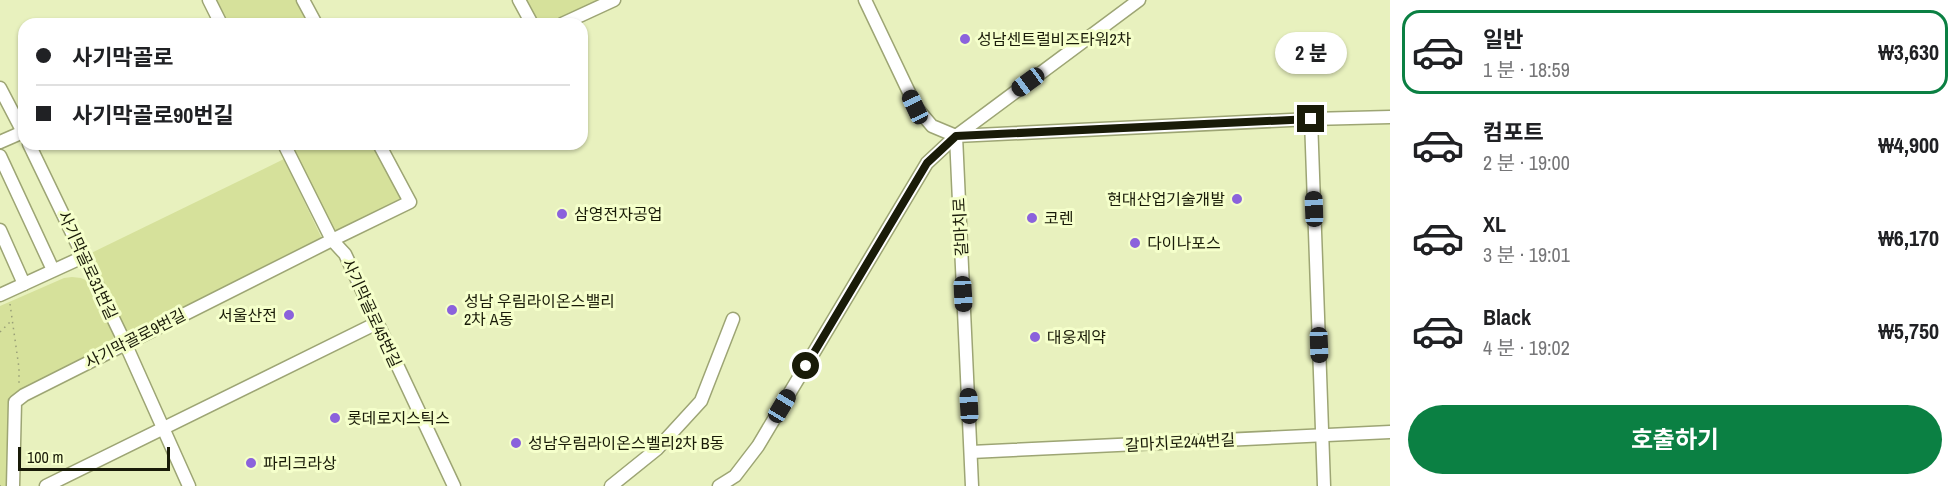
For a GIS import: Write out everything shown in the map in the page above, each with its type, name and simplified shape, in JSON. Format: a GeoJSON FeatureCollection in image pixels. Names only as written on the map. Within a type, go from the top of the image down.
{"type":"FeatureCollection","features":[{"type":"Feature","properties":{"kind":"street"},"geometry":{"type":"LineString","coordinates":[[209,0],[218,18]]}},
{"type":"Feature","properties":{"kind":"street"},"geometry":{"type":"LineString","coordinates":[[303,0],[313,18]]}},
{"type":"Feature","properties":{"kind":"street"},"geometry":{"type":"LineString","coordinates":[[519,0],[529,18]]}},
{"type":"Feature","properties":{"kind":"street"},"geometry":{"type":"LineString","coordinates":[[575,18],[614,0]]}},
{"type":"Feature","properties":{"kind":"street"},"geometry":{"type":"LineString","coordinates":[[865,0],[915,107],[932,126],[956,136],[1390,117]]}},
{"type":"Feature","properties":{"kind":"street"},"geometry":{"type":"LineString","coordinates":[[719,486],[735,476],[758,446],[927,163],[956,136],[1138,3],[1139,0]]}},
{"type":"Feature","properties":{"kind":"street"},"geometry":{"type":"LineString","coordinates":[[0,88],[18,123]]}},
{"type":"Feature","properties":{"kind":"street"},"geometry":{"type":"LineString","coordinates":[[1311,119],[1324,486]]}},
{"type":"Feature","properties":{"kind":"street"},"geometry":{"type":"LineString","coordinates":[[0,142],[18,135]]}},
{"type":"Feature","properties":{"kind":"street","name":"갈마치로"},"geometry":{"type":"LineString","coordinates":[[956,136],[972,486]]}},
{"type":"Feature","properties":{"kind":"street","name":"사기막골로31번길"},"geometry":{"type":"LineString","coordinates":[[32,150],[125,343],[189,486]]}},
{"type":"Feature","properties":{"kind":"street","name":"사기막골로45번길"},"geometry":{"type":"LineString","coordinates":[[287,150],[332,240],[345,254],[454,486]]}},
{"type":"Feature","properties":{"kind":"street","name":"사기막골로9번길"},"geometry":{"type":"LineString","coordinates":[[20,398],[125,343],[410,202],[383,150]]}},
{"type":"Feature","properties":{"kind":"street"},"geometry":{"type":"LineString","coordinates":[[0,156],[53,270]]}},
{"type":"Feature","properties":{"kind":"street"},"geometry":{"type":"LineString","coordinates":[[0,230],[24,284]]}},
{"type":"Feature","properties":{"kind":"street"},"geometry":{"type":"LineString","coordinates":[[5,298],[24,284],[83,257]]}},
{"type":"Feature","properties":{"kind":"street"},"geometry":{"type":"LineString","coordinates":[[611,486],[657,449],[701,401],[733,319]]}},
{"type":"Feature","properties":{"kind":"street"},"geometry":{"type":"LineString","coordinates":[[46,486],[377,323]]}},
{"type":"Feature","properties":{"kind":"street"},"geometry":{"type":"LineString","coordinates":[[13,486],[15,402],[20,398]]}},
{"type":"Feature","properties":{"kind":"street","name":"갈마치로244번길"},"geometry":{"type":"LineString","coordinates":[[971,452],[1390,432]]}},
{"type":"Feature","properties":{"kind":"path"},"geometry":{"type":"LineString","coordinates":[[5,298],[12,321],[18,359],[20,398]]}},
{"type":"Feature","properties":{"kind":"path"},"geometry":{"type":"LineString","coordinates":[[0,332],[12,321]]}},
{"type":"Feature","properties":{"kind":"green space"},"geometry":{"type":"Polygon","coordinates":[[[211,0],[303,0],[313,18],[218,18],[211,0]]]}},
{"type":"Feature","properties":{"kind":"green space"},"geometry":{"type":"Polygon","coordinates":[[[519,0],[611,0],[574,18],[529,18],[519,0]]]}},
{"type":"Feature","properties":{"kind":"green space"},"geometry":{"type":"Polygon","coordinates":[[[285,150],[382,150],[410,202],[332,240],[285,150]]]}},
{"type":"Feature","properties":{"kind":"green space"},"geometry":{"type":"Polygon","coordinates":[[[284,159],[324,243],[125,343],[83,257],[284,159]]]}},
{"type":"Feature","properties":{"kind":"green space"},"geometry":{"type":"Polygon","coordinates":[[[72,277],[92,283],[115,327],[113,341],[109,347],[19,394],[9,486],[0,486],[0,306],[64,278],[72,277]]]}},
{"type":"Feature","properties":{"kind":"place","name":"성남센트럴비즈타워2차"},"geometry":{"type":"Point","coordinates":[965,39]}},
{"type":"Feature","properties":{"kind":"place","name":"현대산업기술개발"},"geometry":{"type":"Point","coordinates":[1237,199]}},
{"type":"Feature","properties":{"kind":"place","name":"삼영전자공업"},"geometry":{"type":"Point","coordinates":[562,214]}},
{"type":"Feature","properties":{"kind":"place","name":"코렌"},"geometry":{"type":"Point","coordinates":[1032,218]}},
{"type":"Feature","properties":{"kind":"place","name":"다이나포스"},"geometry":{"type":"Point","coordinates":[1135,243]}},
{"type":"Feature","properties":{"kind":"place","name":"성남 우림라이온스밸리 2차 A동"},"geometry":{"type":"Point","coordinates":[452,310]}},
{"type":"Feature","properties":{"kind":"place","name":"서울산전"},"geometry":{"type":"Point","coordinates":[289,315]}},
{"type":"Feature","properties":{"kind":"place","name":"대웅제약"},"geometry":{"type":"Point","coordinates":[1035,337]}},
{"type":"Feature","properties":{"kind":"place","name":"롯데로지스틱스"},"geometry":{"type":"Point","coordinates":[335,418]}},
{"type":"Feature","properties":{"kind":"place","name":"성남우림라이온스벨리2차 B동"},"geometry":{"type":"Point","coordinates":[516,443]}},
{"type":"Feature","properties":{"kind":"place","name":"파리크라상"},"geometry":{"type":"Point","coordinates":[251,463]}},
{"type":"Feature","properties":{"kind":"route"},"geometry":{"type":"LineString","coordinates":[[806,366],[927,163],[956,136],[1311,119]]}}]}
